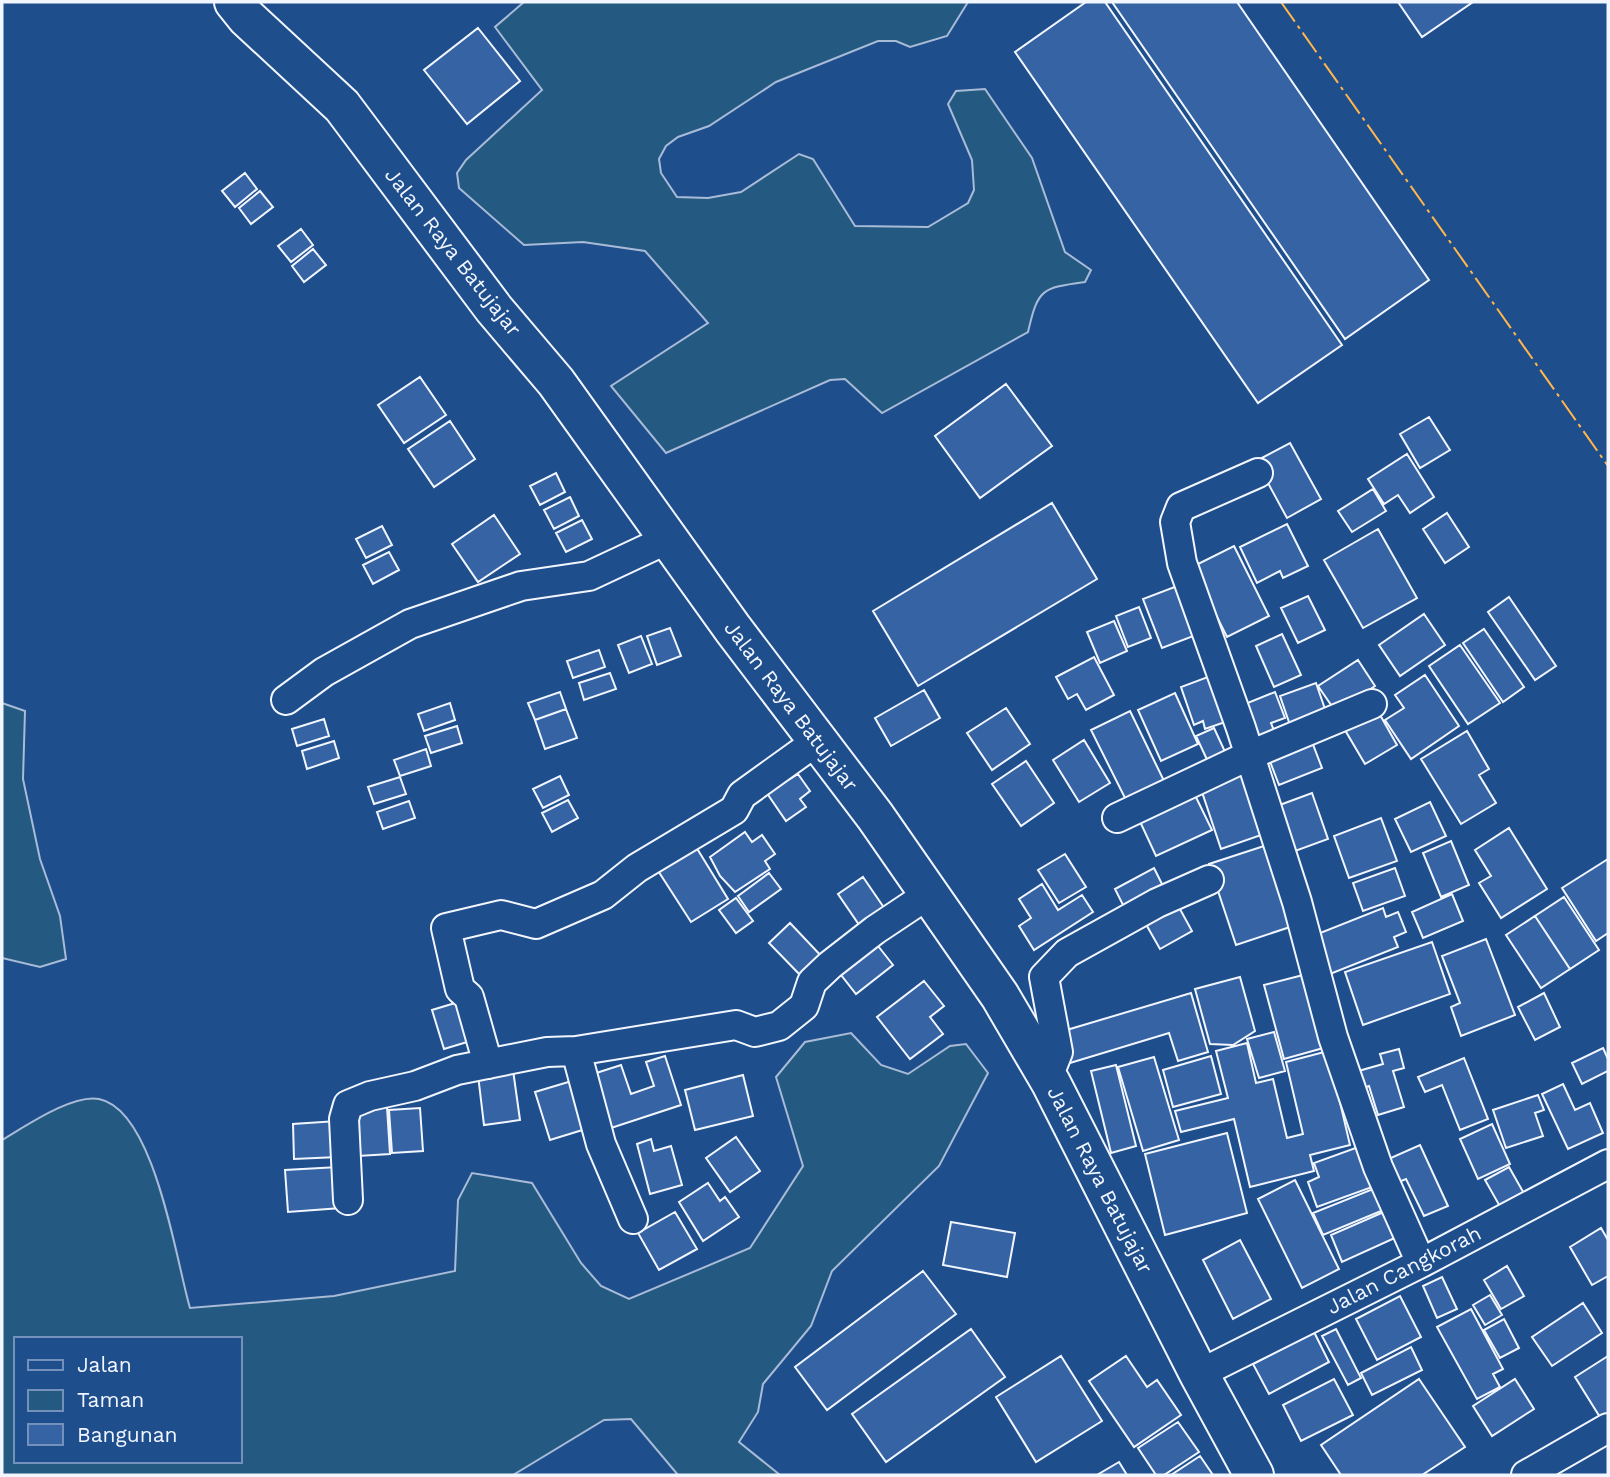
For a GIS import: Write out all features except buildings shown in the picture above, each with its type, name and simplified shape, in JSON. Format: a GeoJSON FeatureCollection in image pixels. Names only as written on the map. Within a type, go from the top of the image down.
{"type":"FeatureCollection","features":[{"type":"Feature","properties":{"kind":"highway","name":"Jalan Raya Batujajar"},"geometry":{"type":"LineString","coordinates":[[234,2],[246,17],[342,106],[495,309],[556,382],[668,539],[875,816],[1000,996],[1048,1077],[1199,1374],[1254,1475]]}},
{"type":"Feature","properties":{"kind":"street"},"geometry":{"type":"LineString","coordinates":[[1258,473],[1181,507],[1175,522],[1182,564],[1250,755],[1297,902],[1333,1037],[1378,1167],[1421,1264]]}},
{"type":"Feature","properties":{"kind":"street"},"geometry":{"type":"LineString","coordinates":[[286,700],[335,665],[410,624],[521,586],[589,576],[668,539]]}},
{"type":"Feature","properties":{"kind":"street"},"geometry":{"type":"LineString","coordinates":[[1117,818],[1250,755],[1372,704]]}},
{"type":"Feature","properties":{"kind":"street"},"geometry":{"type":"LineString","coordinates":[[488,1064],[469,997],[460,989],[446,928],[501,915],[536,924],[603,895],[637,868],[734,810],[742,795],[817,741]]}},
{"type":"Feature","properties":{"kind":"street"},"geometry":{"type":"LineString","coordinates":[[1048,1077],[1058,1052],[1044,977],[1067,953],[1157,903],[1209,880]]}},
{"type":"Feature","properties":{"kind":"street"},"geometry":{"type":"LineString","coordinates":[[348,1200],[344,1119],[348,1105],[370,1096],[415,1086],[457,1070],[547,1052],[576,1051],[736,1025],[755,1032],[779,1026],[804,1006],[812,982],[830,965],[875,930],[929,894]]}},
{"type":"Feature","properties":{"kind":"street"},"geometry":{"type":"LineString","coordinates":[[576,1051],[601,1144],[633,1219]]}},
{"type":"Feature","properties":{"kind":"street","name":"Jalan Cangkorah"},"geometry":{"type":"LineString","coordinates":[[1199,1374],[1421,1264],[1608,1164]]}},
{"type":"Feature","properties":{"kind":"street"},"geometry":{"type":"LineString","coordinates":[[1526,1475],[1608,1428]]}},
{"type":"Feature","properties":{"kind":"green space"},"geometry":{"type":"Polygon","coordinates":[[[524,2],[968,2],[947,36],[910,47],[896,41],[878,41],[776,82],[709,126],[678,137],[666,146],[659,159],[661,173],[677,197],[708,198],[741,192],[799,154],[813,159],[855,226],[928,227],[968,203],[974,190],[972,160],[948,104],[956,91],[985,89],[1032,158],[1065,252],[1091,270],[1085,282],[1059,286],[1044,293],[1035,307],[1028,332],[882,413],[845,379],[830,380],[666,453],[611,386],[708,323],[645,251],[583,242],[524,245],[459,188],[457,173],[466,160],[542,90],[495,27],[524,2]]]}},
{"type":"Feature","properties":{"kind":"green space"},"geometry":{"type":"Polygon","coordinates":[[[2,703],[25,711],[23,779],[40,859],[60,916],[66,959],[40,967],[2,958],[2,703]]]}},
{"type":"Feature","properties":{"kind":"green space"},"geometry":{"type":"Polygon","coordinates":[[[851,1033],[881,1065],[908,1074],[950,1046],[966,1044],[988,1073],[939,1166],[832,1271],[811,1326],[763,1384],[758,1412],[739,1442],[780,1475],[678,1475],[631,1419],[604,1420],[513,1475],[2,1475],[2,1140],[49,1112],[76,1101],[99,1099],[118,1109],[135,1130],[149,1158],[160,1190],[190,1308],[334,1296],[455,1271],[458,1200],[472,1173],[532,1183],[581,1263],[601,1286],[629,1299],[750,1248],[803,1166],[776,1077],[805,1042],[851,1033]]]}},
{"type":"Feature","properties":{"kind":"power"},"geometry":{"type":"LineString","coordinates":[[1281,2],[1608,466]]}}]}
